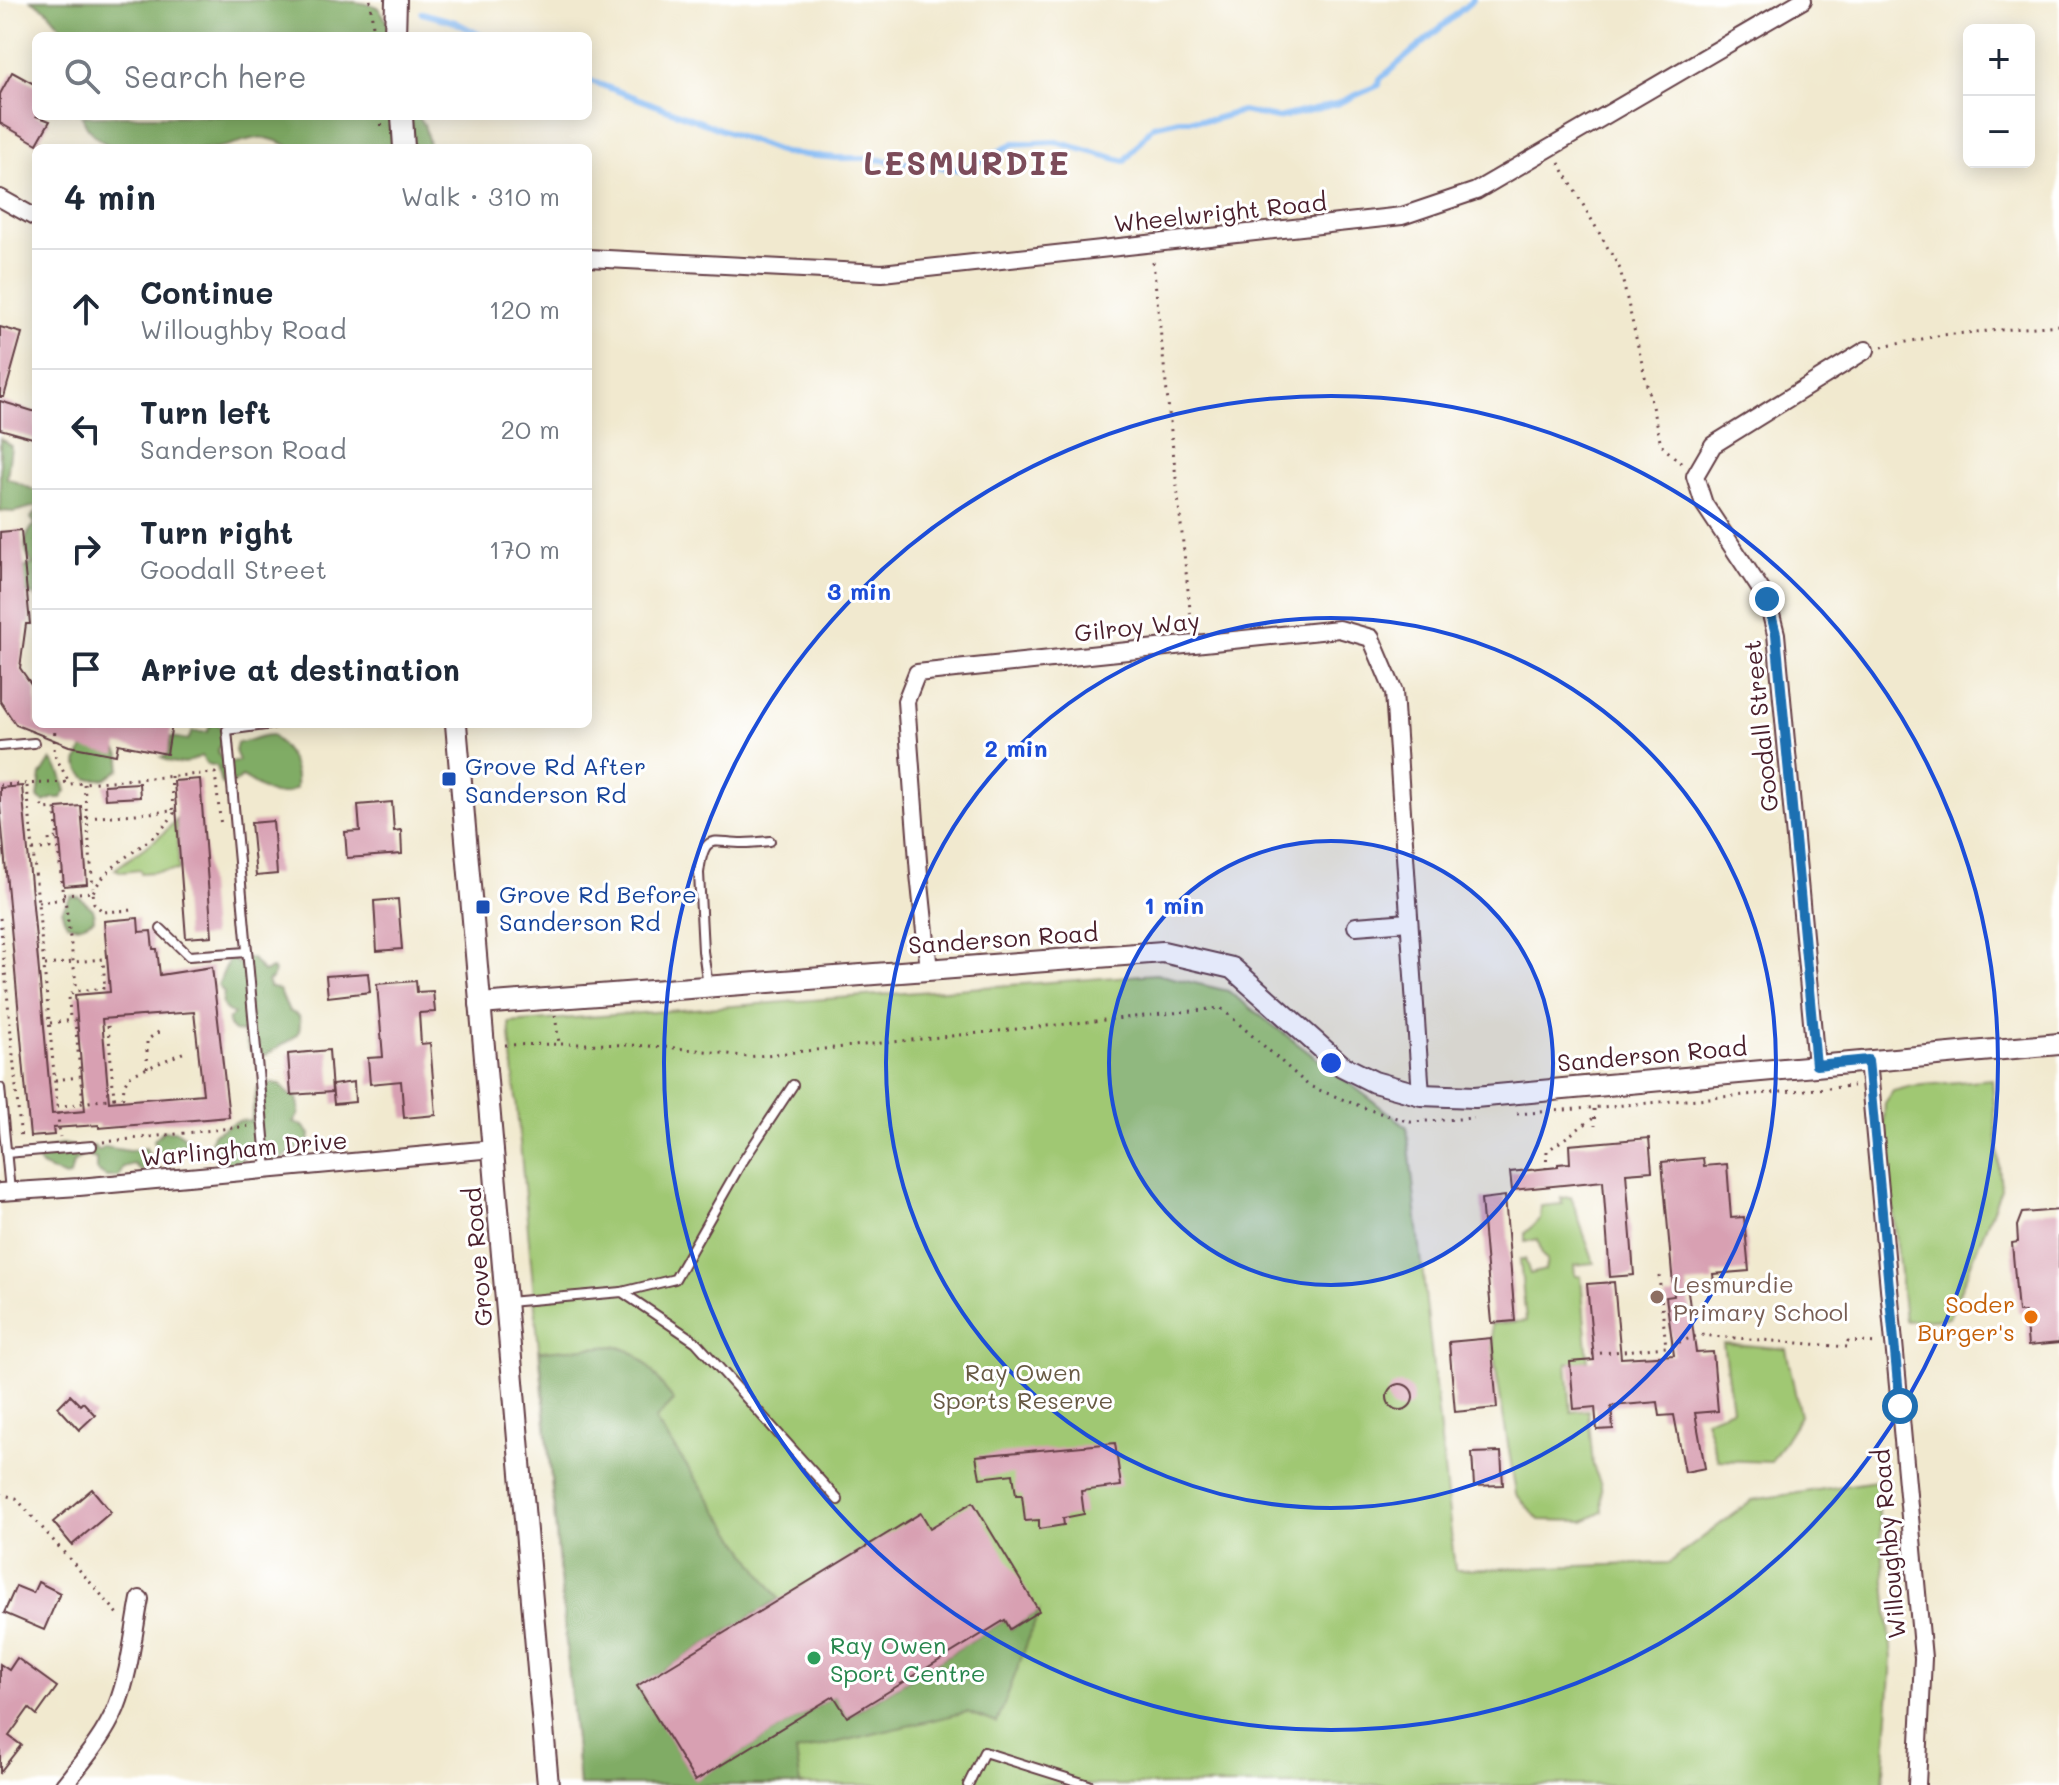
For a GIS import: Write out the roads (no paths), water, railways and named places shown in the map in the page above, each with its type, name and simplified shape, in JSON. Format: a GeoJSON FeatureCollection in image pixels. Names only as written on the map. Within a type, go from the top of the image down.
{"type":"FeatureCollection","features":[{"type":"Feature","properties":{"kind":"street"},"geometry":{"type":"LineString","coordinates":[[395,32],[396,0]]}},
{"type":"Feature","properties":{"kind":"street","name":"Wheelwright Road"},"geometry":{"type":"LineString","coordinates":[[592,258],[882,273],[1402,216],[1476,191],[1803,0]]}},
{"type":"Feature","properties":{"kind":"street"},"geometry":{"type":"LineString","coordinates":[[402,120],[404,144]]}},
{"type":"Feature","properties":{"kind":"street"},"geometry":{"type":"LineString","coordinates":[[0,198],[32,216]]}},
{"type":"Feature","properties":{"kind":"street","name":"Goodall Street"},"geometry":{"type":"LineString","coordinates":[[1816,1065],[1776,634],[1767,599],[1704,504],[1695,476],[1713,445],[1866,350]]}},
{"type":"Feature","properties":{"kind":"street","name":"Gilroy Way"},"geometry":{"type":"LineString","coordinates":[[929,970],[906,701],[917,673],[1339,629],[1371,638],[1394,692],[1421,1095]]}},
{"type":"Feature","properties":{"kind":"street","name":"Grove Road"},"geometry":{"type":"LineString","coordinates":[[456,728],[548,1785]]}},
{"type":"Feature","properties":{"kind":"street"},"geometry":{"type":"LineString","coordinates":[[1356,926],[1409,922]]}},
{"type":"Feature","properties":{"kind":"street","name":"Sanderson Road"},"geometry":{"type":"LineString","coordinates":[[480,1004],[1163,952],[1232,968],[1342,1066],[1374,1082],[1421,1095],[1475,1097],[2059,1044]]}},
{"type":"Feature","properties":{"kind":"street","name":"Willoughby Road"},"geometry":{"type":"LineString","coordinates":[[1868,1060],[1923,1658],[1917,1785]]}},
{"type":"Feature","properties":{"kind":"street","name":"Warlingham Drive"},"geometry":{"type":"LineString","coordinates":[[5,1191],[493,1149]]}},
{"type":"Feature","properties":{"kind":"street"},"geometry":{"type":"LineString","coordinates":[[64,1785],[95,1745],[115,1708],[130,1656],[140,1599]]}},
{"type":"Feature","properties":{"kind":"lane"},"geometry":{"type":"LineString","coordinates":[[242,728],[227,730],[267,1170]]}},
{"type":"Feature","properties":{"kind":"lane"},"geometry":{"type":"LineString","coordinates":[[0,746],[34,743]]}},
{"type":"Feature","properties":{"kind":"lane"},"geometry":{"type":"LineString","coordinates":[[708,987],[703,951],[700,861],[711,842],[718,839],[741,843],[770,841]]}},
{"type":"Feature","properties":{"kind":"lane"},"geometry":{"type":"LineString","coordinates":[[161,929],[189,956],[247,952]]}},
{"type":"Feature","properties":{"kind":"lane"},"geometry":{"type":"LineString","coordinates":[[507,1302],[622,1292],[675,1279],[739,1167],[793,1085]]}},
{"type":"Feature","properties":{"kind":"lane"},"geometry":{"type":"LineString","coordinates":[[0,1088],[6,1153],[5,1191]]}},
{"type":"Feature","properties":{"kind":"lane"},"geometry":{"type":"LineString","coordinates":[[6,1153],[92,1146]]}},
{"type":"Feature","properties":{"kind":"lane"},"geometry":{"type":"LineString","coordinates":[[622,1292],[696,1342],[838,1500]]}},
{"type":"Feature","properties":{"kind":"lane"},"geometry":{"type":"LineString","coordinates":[[968,1785],[984,1752],[1089,1785]]}},
{"type":"Feature","properties":{"kind":"waterway"},"geometry":{"type":"LineString","coordinates":[[592,81],[784,153],[865,158],[964,170],[1013,144],[1056,142],[1125,161],[1153,126],[1179,120],[1211,120],[1242,111],[1277,118],[1336,104],[1379,85],[1380,79],[1473,0]]}},
{"type":"Feature","properties":{"kind":"waterway"},"geometry":{"type":"LineString","coordinates":[[422,13],[455,22],[474,32]]}},
{"type":"Feature","properties":{"kind":"place","name":"Grove Rd After Sanderson Rd"},"geometry":{"type":"Point","coordinates":[449,779]}},
{"type":"Feature","properties":{"kind":"place","name":"Grove Rd Before Sanderson Rd"},"geometry":{"type":"Point","coordinates":[483,907]}},
{"type":"Feature","properties":{"kind":"place","name":"Lesmurdie Primary School"},"geometry":{"type":"Point","coordinates":[1657,1297]}},
{"type":"Feature","properties":{"kind":"place","name":"Soder Burger's"},"geometry":{"type":"Point","coordinates":[2031,1317]}},
{"type":"Feature","properties":{"kind":"place","name":"Ray Owen Sport Centre"},"geometry":{"type":"Point","coordinates":[814,1658]}},
{"type":"Feature","properties":{"kind":"district","name":"LESMURDIE"},"geometry":{"type":"Point","coordinates":[967,162]}},
{"type":"Feature","properties":{"kind":"park label","name":"Ray Owen Sports Reserve"},"geometry":{"type":"Point","coordinates":[1023,1385]}}]}
